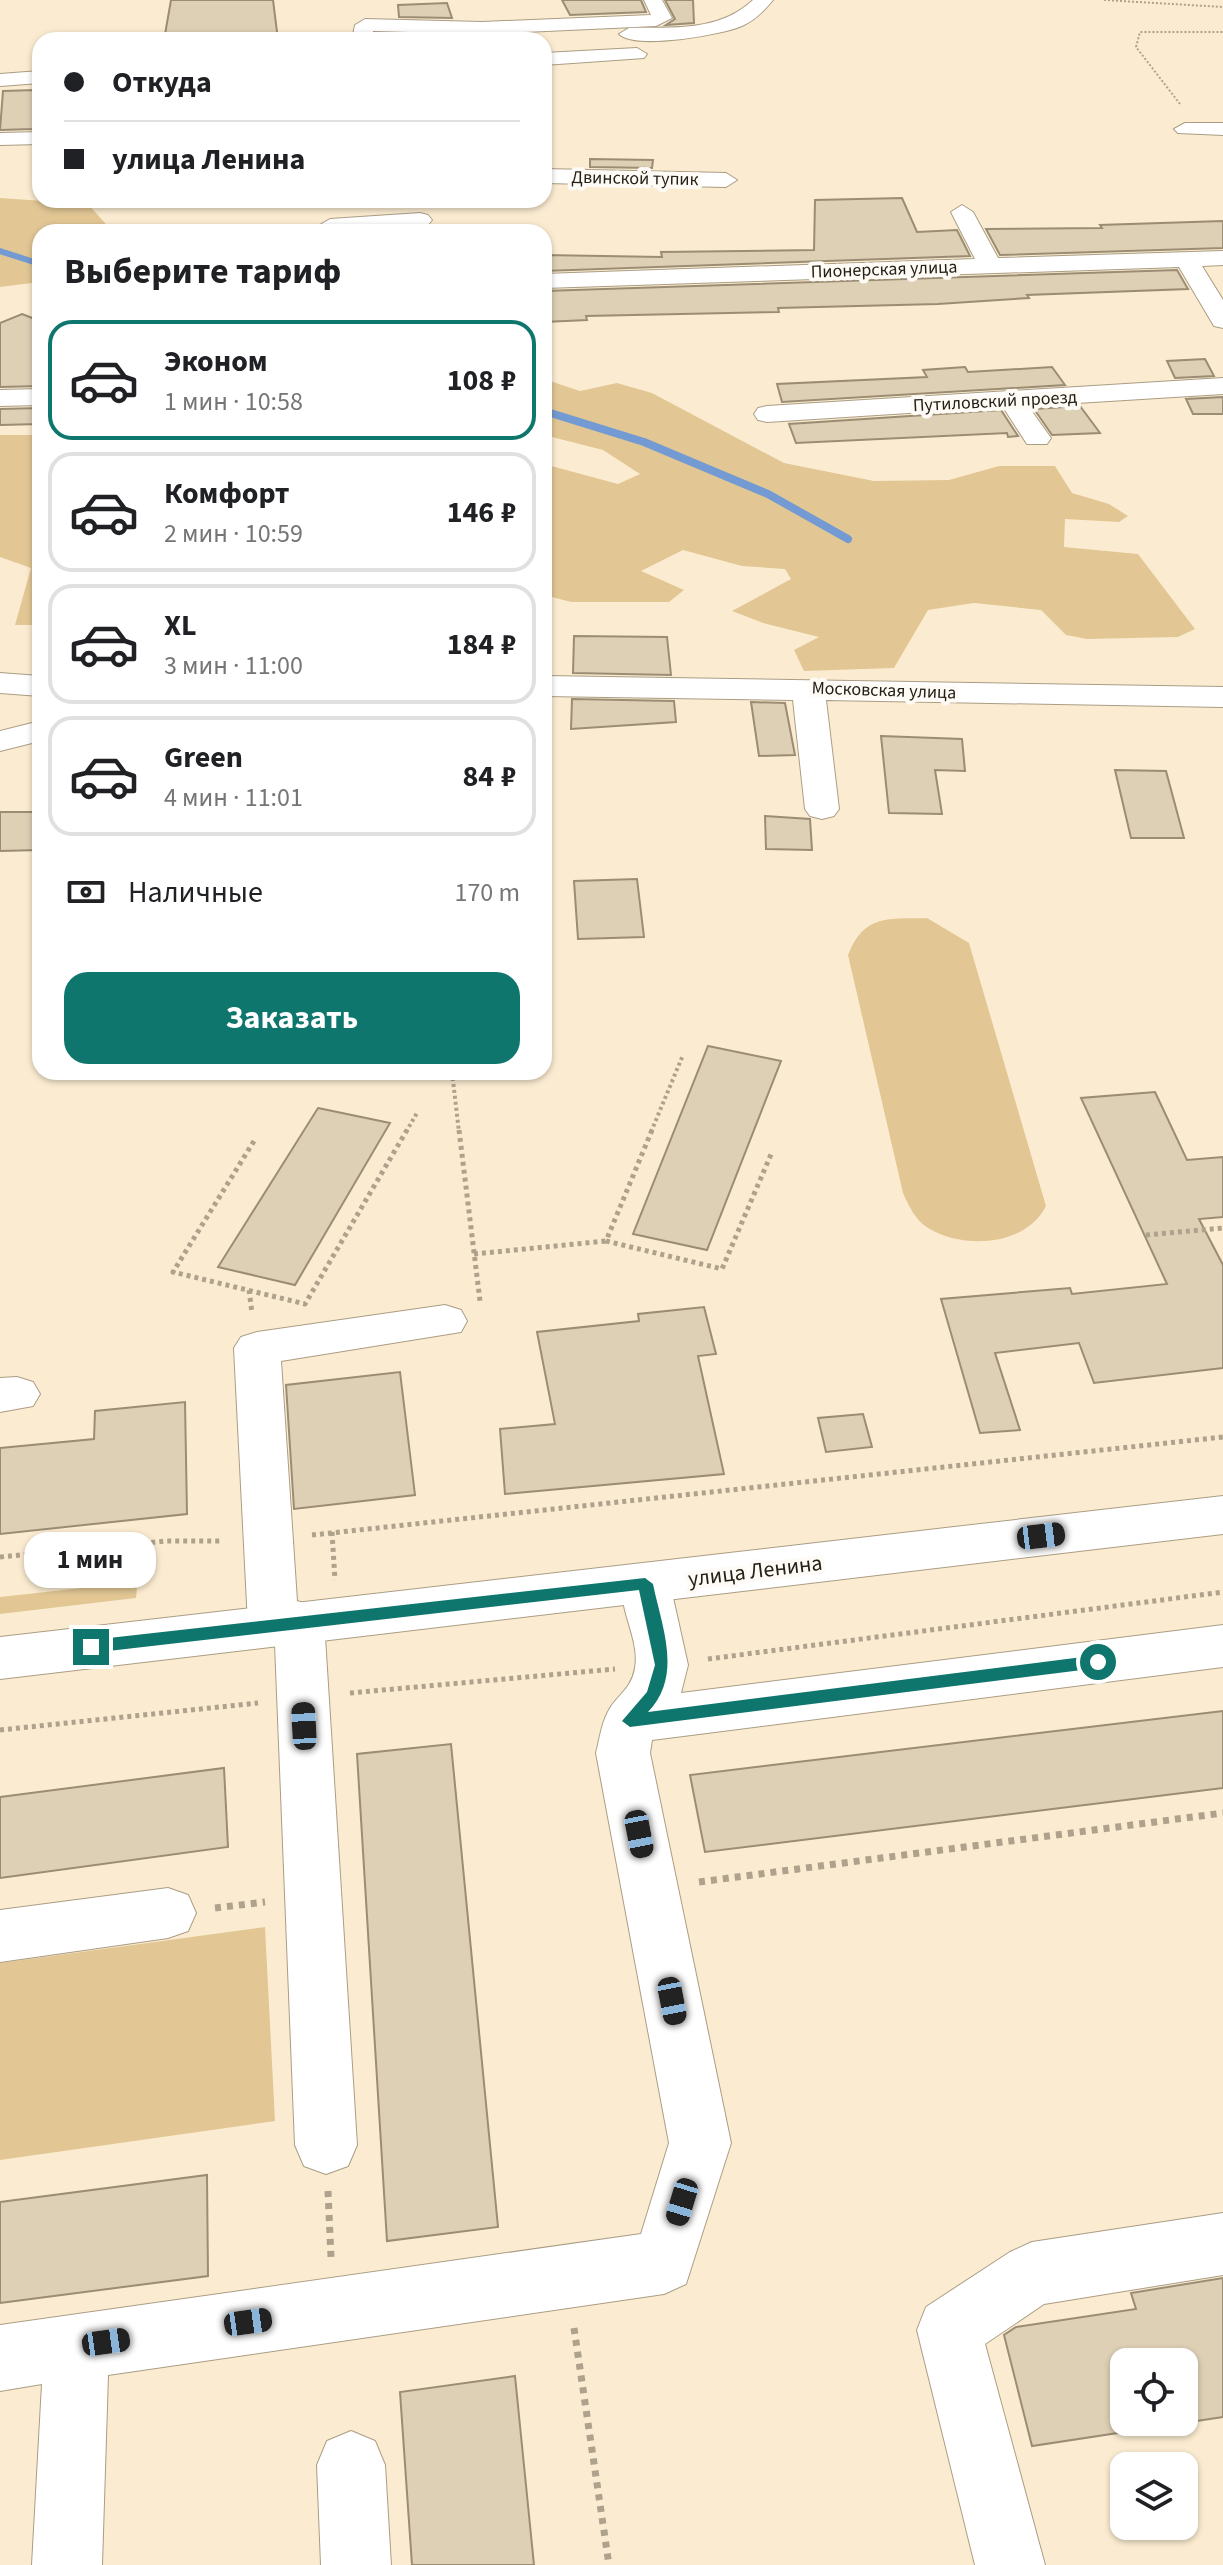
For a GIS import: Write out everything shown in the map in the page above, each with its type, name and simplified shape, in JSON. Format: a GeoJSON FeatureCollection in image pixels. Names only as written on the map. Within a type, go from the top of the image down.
{"type":"FeatureCollection","features":[{"type":"Feature","properties":{"kind":"street"},"geometry":{"type":"LineString","coordinates":[[653,0],[662,18]]}},
{"type":"Feature","properties":{"kind":"street"},"geometry":{"type":"LineString","coordinates":[[552,39],[714,30],[743,20],[764,0]]}},
{"type":"Feature","properties":{"kind":"street"},"geometry":{"type":"LineString","coordinates":[[364,32],[365,25],[482,27],[716,16]]}},
{"type":"Feature","properties":{"kind":"street"},"geometry":{"type":"LineString","coordinates":[[552,59],[637,54]]}},
{"type":"Feature","properties":{"kind":"street"},"geometry":{"type":"LineString","coordinates":[[0,80],[32,78]]}},
{"type":"Feature","properties":{"kind":"street"},"geometry":{"type":"LineString","coordinates":[[1185,121],[1223,129]]}},
{"type":"Feature","properties":{"kind":"street"},"geometry":{"type":"LineString","coordinates":[[0,139],[32,138]]}},
{"type":"Feature","properties":{"kind":"street","name":"Двинской тупик"},"geometry":{"type":"LineString","coordinates":[[552,176],[726,180]]}},
{"type":"Feature","properties":{"kind":"street"},"geometry":{"type":"LineString","coordinates":[[962,212],[990,266]]}},
{"type":"Feature","properties":{"kind":"street"},"geometry":{"type":"LineString","coordinates":[[350,224],[420,217]]}},
{"type":"Feature","properties":{"kind":"street","name":"Пионерская улица"},"geometry":{"type":"LineString","coordinates":[[552,281],[1223,258]]}},
{"type":"Feature","properties":{"kind":"street"},"geometry":{"type":"LineString","coordinates":[[1186,259],[1223,321]]}},
{"type":"Feature","properties":{"kind":"street","name":"Путиловский проезд"},"geometry":{"type":"LineString","coordinates":[[767,414],[1223,386]]}},
{"type":"Feature","properties":{"kind":"street"},"geometry":{"type":"LineString","coordinates":[[0,398],[32,397]]}},
{"type":"Feature","properties":{"kind":"street"},"geometry":{"type":"LineString","coordinates":[[1011,400],[1037,438]]}},
{"type":"Feature","properties":{"kind":"street"},"geometry":{"type":"LineString","coordinates":[[0,683],[32,685]]}},
{"type":"Feature","properties":{"kind":"street","name":"Московская улица"},"geometry":{"type":"LineString","coordinates":[[552,686],[1223,697]]}},
{"type":"Feature","properties":{"kind":"street"},"geometry":{"type":"LineString","coordinates":[[808,688],[822,809]]}},
{"type":"Feature","properties":{"kind":"street"},"geometry":{"type":"LineString","coordinates":[[0,741],[32,733]]}},
{"type":"Feature","properties":{"kind":"street"},"geometry":{"type":"LineString","coordinates":[[326,2145],[303,1698],[303,1621],[266,1541],[257,1348],[462,1312]]}},
{"type":"Feature","properties":{"kind":"street","name":"улица Ленина"},"geometry":{"type":"LineString","coordinates":[[0,1658],[1223,1515]]}},
{"type":"Feature","properties":{"kind":"street"},"geometry":{"type":"LineString","coordinates":[[0,2358],[664,2262],[700,2143],[623,1753],[630,1721],[654,1695],[662,1665],[645,1584]]}},
{"type":"Feature","properties":{"kind":"street"},"geometry":{"type":"LineString","coordinates":[[630,1721],[1223,1646]]}},
{"type":"Feature","properties":{"kind":"street"},"geometry":{"type":"LineString","coordinates":[[0,1936],[168,1913]]}},
{"type":"Feature","properties":{"kind":"street"},"geometry":{"type":"LineString","coordinates":[[1010,2565],[949,2330],[1032,2274],[1223,2244]]}},
{"type":"Feature","properties":{"kind":"street"},"geometry":{"type":"LineString","coordinates":[[67,2565],[77,2346]]}},
{"type":"Feature","properties":{"kind":"street"},"geometry":{"type":"LineString","coordinates":[[351,2465],[356,2565]]}},
{"type":"Feature","properties":{"kind":"path"},"geometry":{"type":"LineString","coordinates":[[1104,0],[1223,7]]}},
{"type":"Feature","properties":{"kind":"path"},"geometry":{"type":"LineString","coordinates":[[1185,121],[1136,47],[1140,32],[1223,32]]}},
{"type":"Feature","properties":{"kind":"path"},"geometry":{"type":"LineString","coordinates":[[606,1241],[683,1055]]}},
{"type":"Feature","properties":{"kind":"path"},"geometry":{"type":"LineString","coordinates":[[453,1080],[474,1254],[462,1312]]}},
{"type":"Feature","properties":{"kind":"path"},"geometry":{"type":"LineString","coordinates":[[254,1141],[173,1272],[305,1304],[417,1113]]}},
{"type":"Feature","properties":{"kind":"path"},"geometry":{"type":"LineString","coordinates":[[474,1254],[606,1241],[722,1269],[772,1152]]}},
{"type":"Feature","properties":{"kind":"path"},"geometry":{"type":"LineString","coordinates":[[1146,1235],[1223,1228]]}},
{"type":"Feature","properties":{"kind":"path"},"geometry":{"type":"LineString","coordinates":[[0,1557],[166,1541],[266,1541],[1223,1437]]}},
{"type":"Feature","properties":{"kind":"path"},"geometry":{"type":"LineString","coordinates":[[303,1621],[332,1532]]}},
{"type":"Feature","properties":{"kind":"path"},"geometry":{"type":"LineString","coordinates":[[0,1730],[662,1665],[1223,1592]]}},
{"type":"Feature","properties":{"kind":"path"},"geometry":{"type":"LineString","coordinates":[[650,1888],[1223,1813]]}},
{"type":"Feature","properties":{"kind":"path"},"geometry":{"type":"LineString","coordinates":[[168,1913],[314,1896]]}},
{"type":"Feature","properties":{"kind":"path"},"geometry":{"type":"LineString","coordinates":[[326,2145],[333,2310]]}},
{"type":"Feature","properties":{"kind":"path"},"geometry":{"type":"LineString","coordinates":[[567,2276],[609,2565]]}},
{"type":"Feature","properties":{"kind":"shaded area"},"geometry":{"type":"Polygon","coordinates":[[[0,198],[32,200],[32,208],[92,208],[106,224],[32,224],[32,283],[0,287],[0,198]]]}},
{"type":"Feature","properties":{"kind":"shaded area"},"geometry":{"type":"Polygon","coordinates":[[[552,382],[580,391],[617,383],[652,393],[784,463],[874,481],[949,480],[999,466],[1055,466],[1072,493],[1109,504],[1128,516],[1119,522],[1065,519],[1064,547],[1138,554],[1195,629],[1178,637],[1087,639],[1066,635],[1041,610],[974,603],[928,610],[894,668],[804,671],[794,650],[819,637],[763,623],[732,611],[791,579],[785,569],[742,566],[683,550],[641,571],[684,590],[669,602],[571,602],[552,597],[552,466],[618,484],[640,474],[603,450],[552,437],[552,382]]]}},
{"type":"Feature","properties":{"kind":"shaded area"},"geometry":{"type":"Polygon","coordinates":[[[0,435],[32,435],[32,625],[15,625],[31,568],[0,557],[0,435]]]}},
{"type":"Feature","properties":{"kind":"shaded area"},"geometry":{"type":"Polygon","coordinates":[[[927,918],[969,943],[1046,1206],[1037,1219],[1024,1229],[993,1240],[976,1241],[943,1235],[923,1225],[908,1203],[903,1193],[848,955],[854,942],[870,926],[889,919],[927,918]]]}},
{"type":"Feature","properties":{"kind":"shaded area"},"geometry":{"type":"Polygon","coordinates":[[[127,1583],[137,1588],[136,1598],[0,1614],[0,1597],[127,1583]]]}},
{"type":"Feature","properties":{"kind":"shaded area"},"geometry":{"type":"Polygon","coordinates":[[[265,1927],[275,2121],[0,2160],[0,1963],[265,1927]]]}},
{"type":"Feature","properties":{"kind":"building"},"geometry":{"type":"Polygon","coordinates":[[[171,0],[273,0],[277,32],[165,32],[171,0]]]}},
{"type":"Feature","properties":{"kind":"building"},"geometry":{"type":"Polygon","coordinates":[[[562,0],[641,0],[646,12],[570,15],[562,0]]]}},
{"type":"Feature","properties":{"kind":"building"},"geometry":{"type":"Polygon","coordinates":[[[665,0],[693,0],[694,23],[666,25],[675,19],[665,0]]]}},
{"type":"Feature","properties":{"kind":"building"},"geometry":{"type":"Polygon","coordinates":[[[447,3],[452,18],[399,17],[398,5],[447,3]]]}},
{"type":"Feature","properties":{"kind":"building"},"geometry":{"type":"Polygon","coordinates":[[[32,90],[32,129],[0,130],[3,91],[32,90]]]}},
{"type":"Feature","properties":{"kind":"building"},"geometry":{"type":"Polygon","coordinates":[[[590,159],[653,160],[652,168],[590,167],[590,159]]]}},
{"type":"Feature","properties":{"kind":"building"},"geometry":{"type":"Polygon","coordinates":[[[902,198],[917,232],[957,230],[970,256],[552,271],[552,255],[662,257],[661,252],[814,250],[815,200],[902,198]]]}},
{"type":"Feature","properties":{"kind":"building"},"geometry":{"type":"Polygon","coordinates":[[[1223,221],[1223,248],[1000,255],[986,229],[1102,228],[1100,225],[1223,221]]]}},
{"type":"Feature","properties":{"kind":"building"},"geometry":{"type":"Polygon","coordinates":[[[1177,270],[1188,289],[1027,295],[1029,298],[938,304],[778,308],[779,312],[586,316],[587,320],[552,322],[552,291],[1177,270]]]}},
{"type":"Feature","properties":{"kind":"building"},"geometry":{"type":"Polygon","coordinates":[[[22,314],[32,318],[32,386],[0,387],[0,323],[22,314]]]}},
{"type":"Feature","properties":{"kind":"building"},"geometry":{"type":"Polygon","coordinates":[[[1205,359],[1214,376],[1175,378],[1167,361],[1205,359]]]}},
{"type":"Feature","properties":{"kind":"building"},"geometry":{"type":"Polygon","coordinates":[[[965,367],[968,372],[1052,367],[1065,385],[782,402],[777,384],[927,377],[923,370],[965,367]]]}},
{"type":"Feature","properties":{"kind":"building"},"geometry":{"type":"Polygon","coordinates":[[[1223,397],[1223,414],[1193,414],[1186,399],[1223,397]]]}},
{"type":"Feature","properties":{"kind":"building"},"geometry":{"type":"Polygon","coordinates":[[[1080,406],[1100,433],[1052,435],[1034,409],[1080,406]]]}},
{"type":"Feature","properties":{"kind":"building"},"geometry":{"type":"Polygon","coordinates":[[[32,408],[32,424],[0,425],[0,409],[32,408]]]}},
{"type":"Feature","properties":{"kind":"building"},"geometry":{"type":"Polygon","coordinates":[[[1001,410],[1018,436],[1008,437],[1007,433],[796,443],[789,424],[1001,410]]]}},
{"type":"Feature","properties":{"kind":"building"},"geometry":{"type":"Polygon","coordinates":[[[574,636],[667,637],[671,675],[573,673],[574,636]]]}},
{"type":"Feature","properties":{"kind":"building"},"geometry":{"type":"Polygon","coordinates":[[[572,699],[674,701],[676,722],[571,729],[572,699]]]}},
{"type":"Feature","properties":{"kind":"building"},"geometry":{"type":"Polygon","coordinates":[[[751,702],[785,703],[795,755],[759,756],[751,702]]]}},
{"type":"Feature","properties":{"kind":"building"},"geometry":{"type":"Polygon","coordinates":[[[881,736],[962,739],[965,771],[935,770],[942,814],[889,813],[881,736]]]}},
{"type":"Feature","properties":{"kind":"building"},"geometry":{"type":"Polygon","coordinates":[[[1115,770],[1166,771],[1184,838],[1131,838],[1115,770]]]}},
{"type":"Feature","properties":{"kind":"building"},"geometry":{"type":"Polygon","coordinates":[[[0,812],[32,812],[32,850],[0,851],[0,812]]]}},
{"type":"Feature","properties":{"kind":"building"},"geometry":{"type":"Polygon","coordinates":[[[765,816],[810,819],[812,850],[766,849],[765,816]]]}},
{"type":"Feature","properties":{"kind":"building"},"geometry":{"type":"Polygon","coordinates":[[[637,879],[644,937],[578,939],[574,881],[637,879]]]}},
{"type":"Feature","properties":{"kind":"building"},"geometry":{"type":"Polygon","coordinates":[[[708,1046],[781,1061],[707,1250],[633,1234],[708,1046]]]}},
{"type":"Feature","properties":{"kind":"building"},"geometry":{"type":"Polygon","coordinates":[[[1155,1092],[1187,1160],[1223,1157],[1223,1217],[1199,1219],[1223,1265],[1223,1368],[1094,1383],[1079,1343],[995,1353],[1020,1430],[980,1433],[941,1299],[1070,1288],[1072,1294],[1167,1284],[1081,1098],[1155,1092]]]}},
{"type":"Feature","properties":{"kind":"building"},"geometry":{"type":"Polygon","coordinates":[[[318,1108],[390,1123],[295,1285],[218,1267],[318,1108]]]}},
{"type":"Feature","properties":{"kind":"building"},"geometry":{"type":"Polygon","coordinates":[[[704,1307],[716,1354],[698,1356],[724,1474],[505,1494],[500,1429],[555,1424],[537,1332],[639,1321],[638,1314],[704,1307]]]}},
{"type":"Feature","properties":{"kind":"building"},"geometry":{"type":"Polygon","coordinates":[[[400,1372],[415,1495],[294,1509],[286,1385],[400,1372]]]}},
{"type":"Feature","properties":{"kind":"building"},"geometry":{"type":"Polygon","coordinates":[[[185,1402],[187,1514],[0,1534],[0,1448],[94,1439],[95,1411],[185,1402]]]}},
{"type":"Feature","properties":{"kind":"building"},"geometry":{"type":"Polygon","coordinates":[[[863,1414],[872,1447],[826,1452],[818,1418],[863,1414]]]}},
{"type":"Feature","properties":{"kind":"building"},"geometry":{"type":"Polygon","coordinates":[[[1223,1711],[1223,1788],[705,1852],[690,1775],[1223,1711]]]}},
{"type":"Feature","properties":{"kind":"building"},"geometry":{"type":"Polygon","coordinates":[[[451,1744],[498,2227],[387,2241],[357,1754],[451,1744]]]}},
{"type":"Feature","properties":{"kind":"building"},"geometry":{"type":"Polygon","coordinates":[[[224,1768],[228,1847],[0,1878],[0,1797],[224,1768]]]}},
{"type":"Feature","properties":{"kind":"building"},"geometry":{"type":"Polygon","coordinates":[[[207,2175],[208,2276],[0,2303],[0,2202],[207,2175]]]}},
{"type":"Feature","properties":{"kind":"building"},"geometry":{"type":"Polygon","coordinates":[[[1223,2278],[1223,2417],[1198,2421],[1198,2348],[1110,2348],[1110,2434],[1032,2446],[1004,2335],[1016,2327],[1136,2309],[1131,2293],[1223,2278]]]}},
{"type":"Feature","properties":{"kind":"building"},"geometry":{"type":"Polygon","coordinates":[[[515,2376],[534,2565],[412,2565],[400,2392],[515,2376]]]}},
{"type":"Feature","properties":{"kind":"waterway"},"geometry":{"type":"LineString","coordinates":[[0,251],[32,261]]}},
{"type":"Feature","properties":{"kind":"waterway"},"geometry":{"type":"LineString","coordinates":[[552,413],[644,442],[768,494],[848,539]]}},
{"type":"Feature","properties":{"kind":"route"},"geometry":{"type":"LineString","coordinates":[[91,1647],[645,1584],[662,1665],[654,1695],[630,1721],[1098,1662]]}}]}
